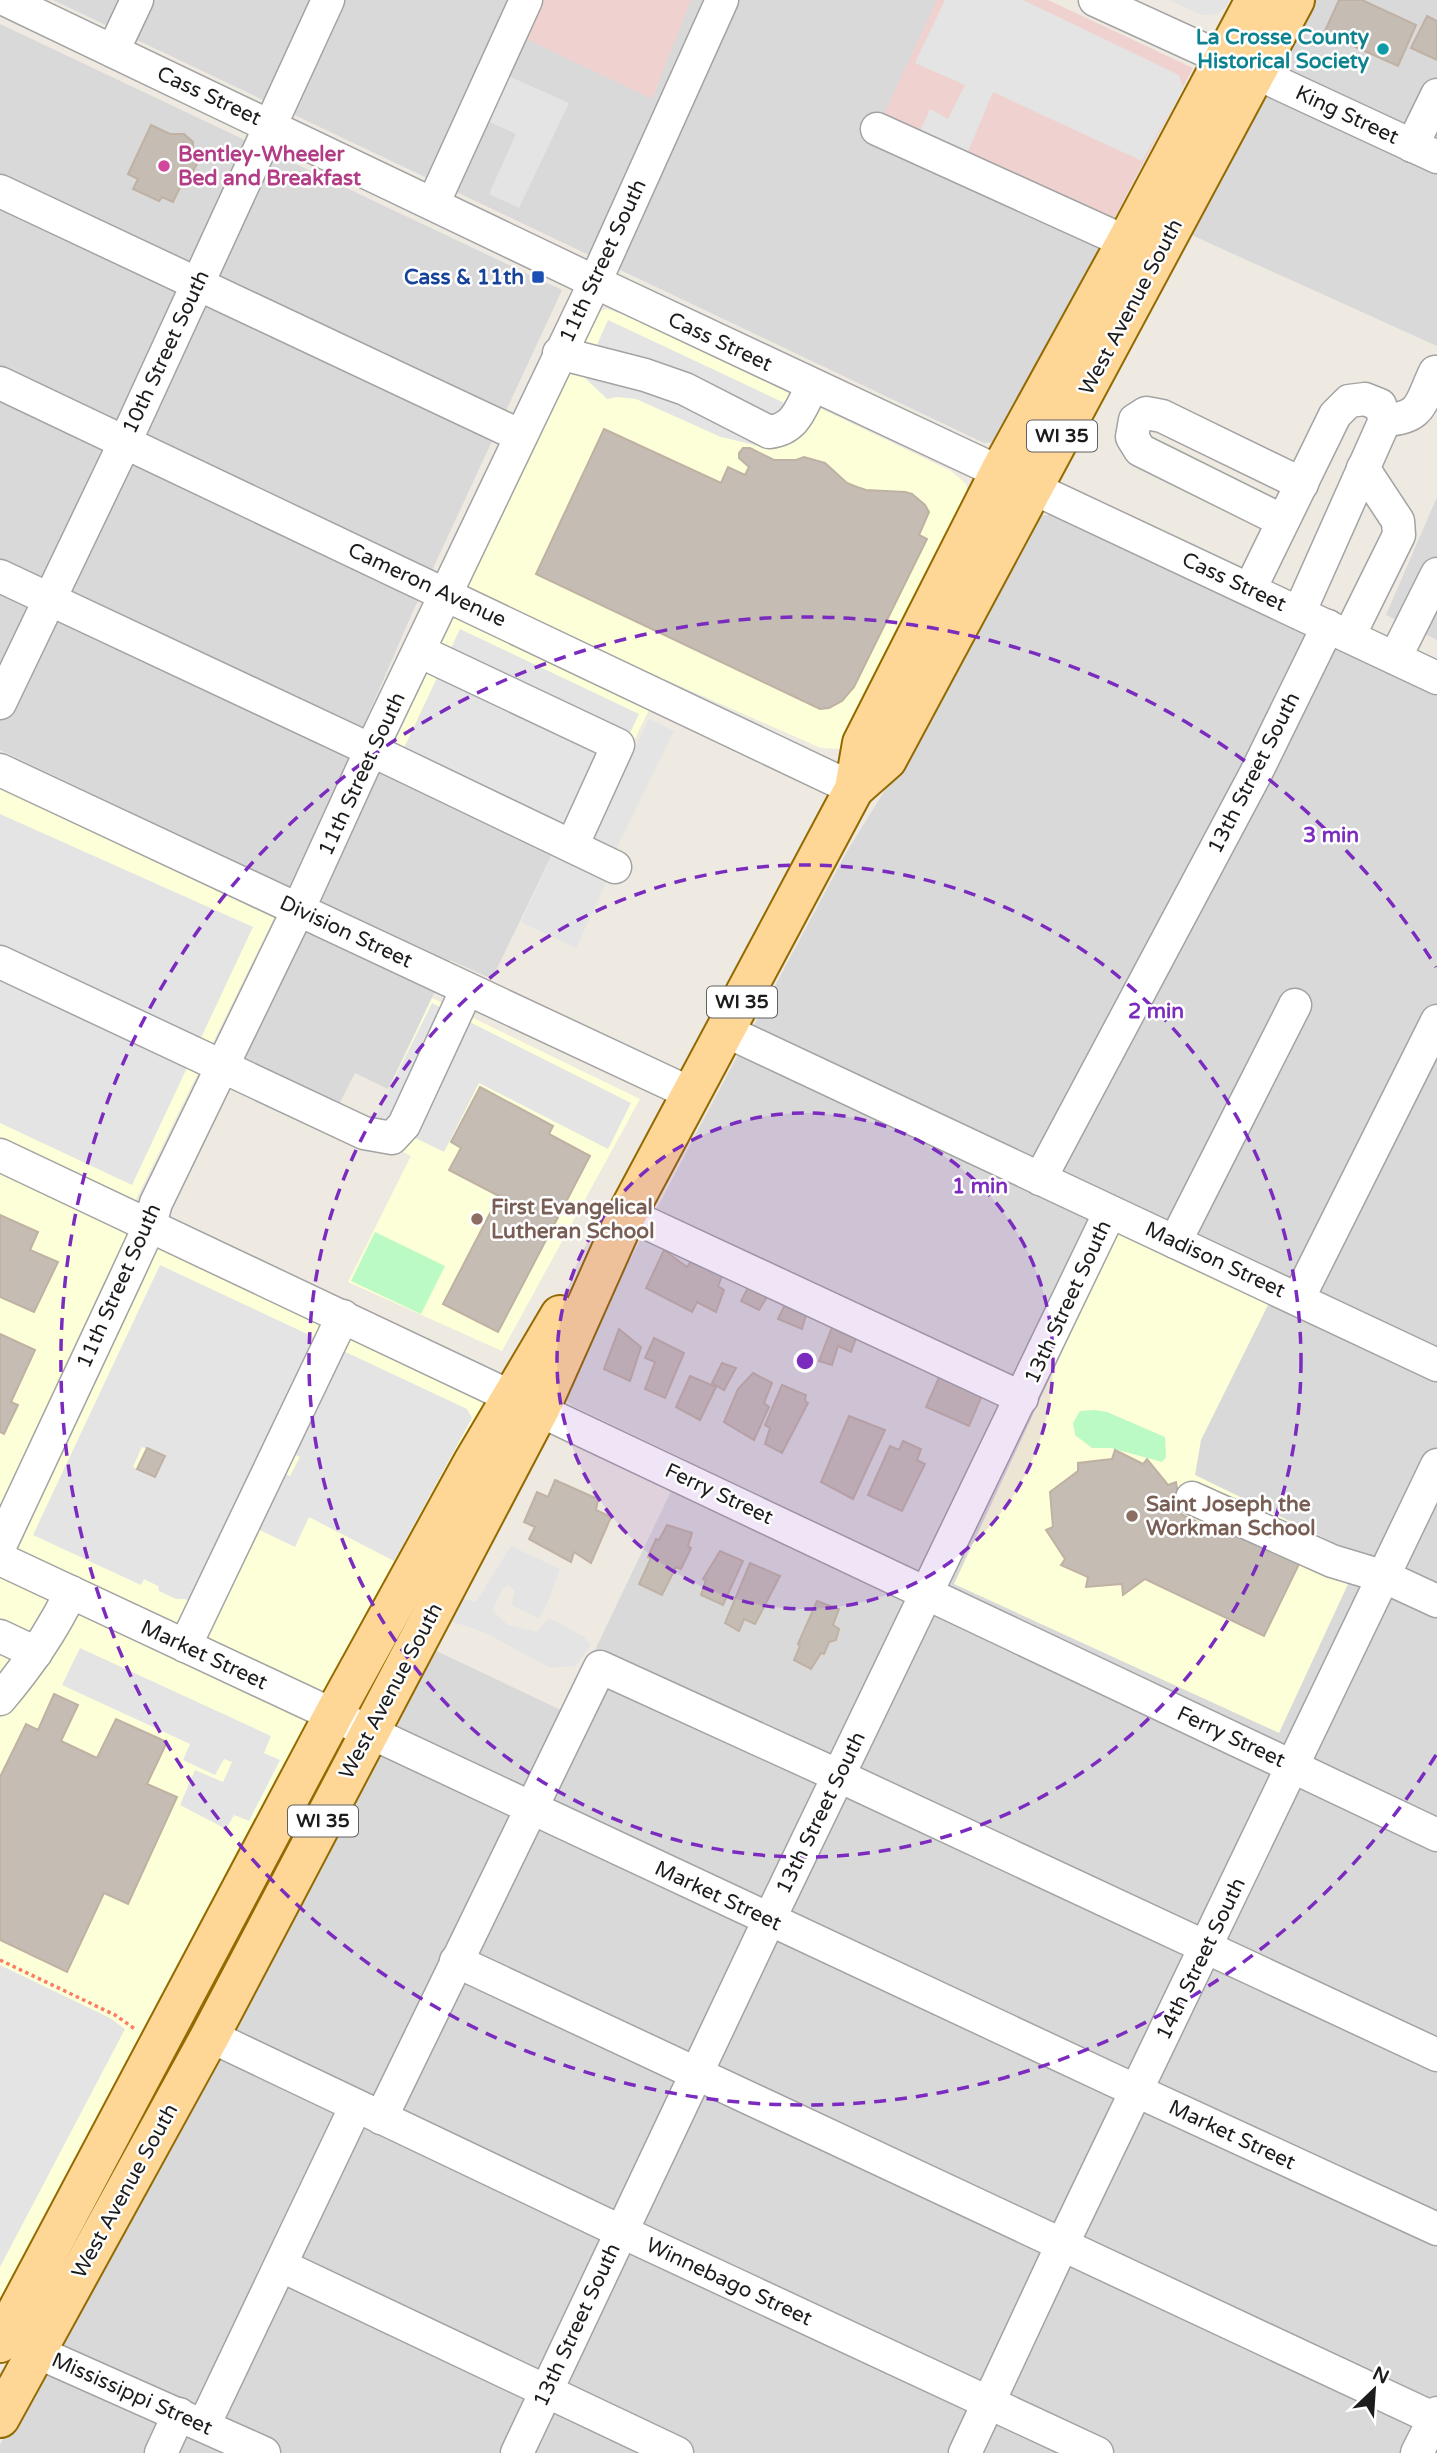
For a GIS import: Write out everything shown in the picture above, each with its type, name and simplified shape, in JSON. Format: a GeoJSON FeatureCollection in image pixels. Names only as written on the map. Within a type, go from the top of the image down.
{"type":"FeatureCollection","features":[{"type":"Feature","properties":{"kind":"main road","name":"West Avenue South"},"geometry":{"type":"LineString","coordinates":[[854,789],[887,760],[1034,488],[1240,66],[1255,0]]}},
{"type":"Feature","properties":{"kind":"main road","name":"West Avenue South"},"geometry":{"type":"LineString","coordinates":[[0,2418],[10,2341],[334,1714],[525,1402],[726,1031],[854,789],[862,743],[1000,471],[1126,242],[1240,66],[1296,0]]}},
{"type":"Feature","properties":{"kind":"main road","name":"West Avenue South"},"geometry":{"type":"LineString","coordinates":[[10,2341],[210,2036],[370,1731],[525,1402]]}},
{"type":"Feature","properties":{"kind":"street","name":"Cass Street"},"geometry":{"type":"LineString","coordinates":[[6,0],[594,282],[1437,678]]}},
{"type":"Feature","properties":{"kind":"street"},"geometry":{"type":"LineString","coordinates":[[114,51],[137,0]]}},
{"type":"Feature","properties":{"kind":"street","name":"10th Street South"},"geometry":{"type":"LineString","coordinates":[[0,703],[125,442],[328,0]]}},
{"type":"Feature","properties":{"kind":"street"},"geometry":{"type":"LineString","coordinates":[[433,204],[526,0]]}},
{"type":"Feature","properties":{"kind":"street","name":"11th Street South"},"geometry":{"type":"LineString","coordinates":[[0,1546],[149,1227],[156,1203],[298,910],[371,750],[594,282],[722,0]]}},
{"type":"Feature","properties":{"kind":"street","name":"King Street"},"geometry":{"type":"LineString","coordinates":[[1095,0],[1424,151]]}},
{"type":"Feature","properties":{"kind":"street"},"geometry":{"type":"LineString","coordinates":[[1424,151],[1437,95]]}},
{"type":"Feature","properties":{"kind":"street"},"geometry":{"type":"LineString","coordinates":[[877,129],[1126,242]]}},
{"type":"Feature","properties":{"kind":"street"},"geometry":{"type":"LineString","coordinates":[[0,191],[521,436]]}},
{"type":"Feature","properties":{"kind":"street"},"geometry":{"type":"LineString","coordinates":[[559,353],[645,375],[685,389],[769,432],[790,426],[813,385]]}},
{"type":"Feature","properties":{"kind":"street"},"geometry":{"type":"LineString","coordinates":[[1385,420],[1406,419],[1416,412],[1435,372]]}},
{"type":"Feature","properties":{"kind":"street","name":"Cameron Avenue"},"geometry":{"type":"LineString","coordinates":[[0,383],[854,789]]}},
{"type":"Feature","properties":{"kind":"street"},"geometry":{"type":"LineString","coordinates":[[1250,589],[1335,415],[1349,401],[1366,399],[1380,405],[1385,420],[1299,612]]}},
{"type":"Feature","properties":{"kind":"street"},"geometry":{"type":"LineString","coordinates":[[1283,521],[1140,450],[1132,437],[1135,420],[1146,413],[1163,416],[1225,440],[1302,484]]}},
{"type":"Feature","properties":{"kind":"street","name":"13th Street South"},"geometry":{"type":"LineString","coordinates":[[1040,1179],[1256,773],[1338,631],[1399,535],[1398,521],[1363,468]]}},
{"type":"Feature","properties":{"kind":"street"},"geometry":{"type":"LineString","coordinates":[[1395,658],[1437,574]]}},
{"type":"Feature","properties":{"kind":"street"},"geometry":{"type":"LineString","coordinates":[[0,576],[615,867]]}},
{"type":"Feature","properties":{"kind":"street"},"geometry":{"type":"LineString","coordinates":[[419,650],[618,745],[572,846]]}},
{"type":"Feature","properties":{"kind":"street","name":"Division Street"},"geometry":{"type":"LineString","coordinates":[[0,770],[692,1094]]}},
{"type":"Feature","properties":{"kind":"street"},"geometry":{"type":"LineString","coordinates":[[0,962],[364,1133],[392,1138],[404,1125],[467,989]]}},
{"type":"Feature","properties":{"kind":"street"},"geometry":{"type":"LineString","coordinates":[[1175,1242],[1295,1005]]}},
{"type":"Feature","properties":{"kind":"street"},"geometry":{"type":"LineString","coordinates":[[1298,1299],[1437,1021]]}},
{"type":"Feature","properties":{"kind":"street","name":"Madison Street"},"geometry":{"type":"LineString","coordinates":[[726,1031],[1437,1365]]}},
{"type":"Feature","properties":{"kind":"street","name":"Ferry Street"},"geometry":{"type":"LineString","coordinates":[[0,1155],[1437,1835]]}},
{"type":"Feature","properties":{"kind":"street","name":"13th Street South"},"geometry":{"type":"LineString","coordinates":[[517,2453],[620,2231],[1110,1212]]}},
{"type":"Feature","properties":{"kind":"street"},"geometry":{"type":"LineString","coordinates":[[627,1214],[1022,1398]]}},
{"type":"Feature","properties":{"kind":"street"},"geometry":{"type":"LineString","coordinates":[[185,1646],[343,1316]]}},
{"type":"Feature","properties":{"kind":"street","name":"14th Street South"},"geometry":{"type":"LineString","coordinates":[[965,2453],[1062,2245],[1437,1465]]}},
{"type":"Feature","properties":{"kind":"street"},"geometry":{"type":"LineString","coordinates":[[1192,1498],[1332,1561],[1385,1577],[1437,1601]]}},
{"type":"Feature","properties":{"kind":"street","name":"Market Street"},"geometry":{"type":"LineString","coordinates":[[0,1559],[769,1920],[1437,2229]]}},
{"type":"Feature","properties":{"kind":"street"},"geometry":{"type":"LineString","coordinates":[[0,1699],[49,1634],[71,1592]]}},
{"type":"Feature","properties":{"kind":"street"},"geometry":{"type":"LineString","coordinates":[[0,1636],[36,1653]]}},
{"type":"Feature","properties":{"kind":"street"},"geometry":{"type":"LineString","coordinates":[[161,2453],[192,2420],[456,1961],[600,1667],[1437,2055]]}},
{"type":"Feature","properties":{"kind":"street"},"geometry":{"type":"LineString","coordinates":[[456,1961],[1436,2417],[1417,2453]]}},
{"type":"Feature","properties":{"kind":"street","name":"Winnebago Street"},"geometry":{"type":"LineString","coordinates":[[210,2036],[1097,2453]]}},
{"type":"Feature","properties":{"kind":"street"},"geometry":{"type":"LineString","coordinates":[[282,2266],[677,2453]]}},
{"type":"Feature","properties":{"kind":"street","name":"Mississippi Street"},"geometry":{"type":"LineString","coordinates":[[10,2341],[264,2453]]}},
{"type":"Feature","properties":{"kind":"path"},"geometry":{"type":"LineString","coordinates":[[0,1960],[115,2015],[141,2033]]}},
{"type":"Feature","properties":{"kind":"shaded area"},"geometry":{"type":"Polygon","coordinates":[[[53,0],[937,0],[1103,240],[1023,404],[996,442],[984,443],[53,0]]]}},
{"type":"Feature","properties":{"kind":"shaded area"},"geometry":{"type":"Polygon","coordinates":[[[533,0],[691,0],[652,99],[516,34],[533,0]]]}},
{"type":"Feature","properties":{"kind":"shaded area"},"geometry":{"type":"Polygon","coordinates":[[[937,0],[1048,0],[1193,68],[1103,240],[877,129],[937,0]]]}},
{"type":"Feature","properties":{"kind":"shaded area"},"geometry":{"type":"Polygon","coordinates":[[[945,0],[1023,0],[1179,75],[1183,88],[1142,161],[993,92],[966,156],[918,136],[930,109],[948,119],[965,85],[915,63],[945,0]]]}},
{"type":"Feature","properties":{"kind":"shaded area"},"geometry":{"type":"Polygon","coordinates":[[[1169,0],[1230,0],[1217,14],[1201,15],[1169,0]]]}},
{"type":"Feature","properties":{"kind":"shaded area"},"geometry":{"type":"Polygon","coordinates":[[[1308,0],[1437,0],[1437,346],[1187,233],[1308,0]]]}},
{"type":"Feature","properties":{"kind":"shaded area"},"geometry":{"type":"Polygon","coordinates":[[[0,24],[562,290],[410,618],[353,750],[556,846],[492,979],[450,960],[388,1089],[355,1073],[335,1112],[238,1069],[318,900],[0,750],[0,24]]]}},
{"type":"Feature","properties":{"kind":"shaded area"},"geometry":{"type":"Polygon","coordinates":[[[502,73],[569,103],[519,208],[489,194],[516,134],[481,118],[502,73]]]}},
{"type":"Feature","properties":{"kind":"shaded area"},"geometry":{"type":"Polygon","coordinates":[[[606,309],[626,315],[951,471],[966,484],[968,495],[847,744],[841,749],[821,748],[664,679],[584,843],[391,750],[594,321],[599,312],[606,309]]]}},
{"type":"Feature","properties":{"kind":"shaded area"},"geometry":{"type":"Polygon","coordinates":[[[608,320],[810,415],[804,434],[788,445],[771,449],[721,437],[636,399],[607,399],[583,376],[608,320]]]}},
{"type":"Feature","properties":{"kind":"shaded area"},"geometry":{"type":"Polygon","coordinates":[[[1437,497],[1437,640],[1386,615],[1437,497]]]}},
{"type":"Feature","properties":{"kind":"shaded area"},"geometry":{"type":"Polygon","coordinates":[[[1052,515],[1437,696],[1437,2453],[0,2453],[0,2445],[428,1647],[580,1719],[610,1659],[594,1652],[686,1460],[573,1406],[564,1393],[567,1380],[846,853],[896,772],[1035,517],[1052,515]]]}},
{"type":"Feature","properties":{"kind":"shaded area"},"geometry":{"type":"Polygon","coordinates":[[[460,629],[639,714],[582,834],[403,750],[460,629]]]}},
{"type":"Feature","properties":{"kind":"shaded area"},"geometry":{"type":"Polygon","coordinates":[[[649,719],[674,731],[615,851],[590,838],[649,719]]]}},
{"type":"Feature","properties":{"kind":"shaded area"},"geometry":{"type":"Polygon","coordinates":[[[0,788],[274,918],[121,1230],[487,1403],[0,2313],[0,788]]]}},
{"type":"Feature","properties":{"kind":"shaded area"},"geometry":{"type":"Polygon","coordinates":[[[0,814],[253,927],[132,1185],[0,1123],[0,814]]]}},
{"type":"Feature","properties":{"kind":"shaded area"},"geometry":{"type":"Polygon","coordinates":[[[557,845],[612,870],[576,948],[521,922],[557,845]]]}},
{"type":"Feature","properties":{"kind":"shaded area","name":"First Evangelical Lutheran School"},"geometry":{"type":"Polygon","coordinates":[[[432,998],[640,1099],[502,1351],[348,1282],[411,1156],[368,1134],[432,998]]]}},
{"type":"Feature","properties":{"kind":"shaded area"},"geometry":{"type":"Polygon","coordinates":[[[432,1003],[631,1103],[608,1149],[479,1083],[444,1152],[375,1118],[432,1003]]]}},
{"type":"Feature","properties":{"kind":"shaded area","name":"Saint Joseph the Workman School"},"geometry":{"type":"Polygon","coordinates":[[[1119,1230],[1270,1301],[1201,1440],[1195,1475],[1361,1556],[1279,1733],[954,1584],[1119,1230]]]}},
{"type":"Feature","properties":{"kind":"shaded area"},"geometry":{"type":"Polygon","coordinates":[[[160,1265],[467,1409],[472,1418],[394,1561],[309,1517],[295,1547],[247,1524],[272,1467],[290,1476],[300,1457],[273,1444],[197,1604],[159,1591],[158,1586],[144,1579],[141,1585],[33,1535],[160,1265]],[[142,1447],[133,1467],[155,1477],[165,1456],[142,1447]]]}},
{"type":"Feature","properties":{"kind":"shaded area"},"geometry":{"type":"Polygon","coordinates":[[[511,1546],[560,1569],[539,1619],[512,1605],[515,1591],[508,1585],[503,1588],[492,1610],[508,1625],[537,1632],[549,1618],[583,1636],[591,1645],[575,1666],[550,1668],[486,1633],[445,1619],[457,1597],[476,1602],[511,1546]]]}},
{"type":"Feature","properties":{"kind":"shaded area"},"geometry":{"type":"Polygon","coordinates":[[[80,1648],[271,1736],[264,1753],[280,1760],[249,1821],[234,1815],[226,1829],[180,1805],[195,1770],[223,1782],[232,1762],[224,1759],[215,1775],[183,1760],[190,1744],[62,1685],[80,1648]]]}},
{"type":"Feature","properties":{"kind":"shaded area"},"geometry":{"type":"Polygon","coordinates":[[[0,1965],[110,2018],[125,2029],[0,2267],[0,1965]]]}},
{"type":"Feature","properties":{"kind":"green space"},"geometry":{"type":"Polygon","coordinates":[[[375,1232],[445,1266],[421,1314],[351,1281],[375,1232]]]}},
{"type":"Feature","properties":{"kind":"green space"},"geometry":{"type":"Polygon","coordinates":[[[1080,1411],[1107,1412],[1165,1437],[1166,1457],[1162,1462],[1111,1448],[1092,1448],[1075,1435],[1073,1423],[1080,1411]]]}},
{"type":"Feature","properties":{"kind":"building","name":"La Crosse County Historical Society"},"geometry":{"type":"Polygon","coordinates":[[[1339,0],[1362,0],[1416,25],[1398,66],[1324,33],[1339,0]]]}},
{"type":"Feature","properties":{"kind":"building"},"geometry":{"type":"Polygon","coordinates":[[[1427,16],[1437,21],[1437,60],[1411,48],[1427,16]]]}},
{"type":"Feature","properties":{"kind":"building","name":"Bentley-Wheeler Bed and Breakfast"},"geometry":{"type":"Polygon","coordinates":[[[151,125],[170,134],[184,134],[193,142],[193,155],[200,158],[190,177],[186,175],[173,202],[162,197],[159,201],[133,189],[138,179],[128,174],[151,125]]]}},
{"type":"Feature","properties":{"kind":"building"},"geometry":{"type":"Polygon","coordinates":[[[604,429],[721,483],[728,467],[745,475],[749,467],[739,458],[739,453],[743,448],[750,448],[774,460],[796,460],[804,457],[825,463],[847,483],[866,490],[905,492],[912,494],[925,505],[929,512],[919,535],[927,539],[854,687],[842,701],[829,708],[820,709],[536,574],[604,429]]]}},
{"type":"Feature","properties":{"kind":"building"},"geometry":{"type":"Polygon","coordinates":[[[480,1087],[553,1126],[549,1134],[590,1156],[498,1332],[443,1304],[499,1196],[449,1170],[461,1148],[451,1142],[480,1087]]]}},
{"type":"Feature","properties":{"kind":"building"},"geometry":{"type":"Polygon","coordinates":[[[0,1215],[38,1232],[30,1250],[58,1262],[34,1312],[0,1297],[0,1215]]]}},
{"type":"Feature","properties":{"kind":"building"},"geometry":{"type":"Polygon","coordinates":[[[664,1250],[687,1267],[693,1258],[722,1276],[718,1286],[724,1290],[716,1312],[697,1302],[692,1312],[646,1288],[664,1250]]]}},
{"type":"Feature","properties":{"kind":"building"},"geometry":{"type":"Polygon","coordinates":[[[753,1278],[772,1289],[759,1310],[741,1301],[753,1278]]]}},
{"type":"Feature","properties":{"kind":"building"},"geometry":{"type":"Polygon","coordinates":[[[789,1296],[808,1308],[802,1329],[778,1319],[789,1296]]]}},
{"type":"Feature","properties":{"kind":"building"},"geometry":{"type":"Polygon","coordinates":[[[836,1317],[859,1330],[851,1352],[838,1346],[832,1365],[819,1361],[836,1317]]]}},
{"type":"Feature","properties":{"kind":"building"},"geometry":{"type":"Polygon","coordinates":[[[619,1329],[641,1347],[630,1381],[604,1369],[619,1329]]]}},
{"type":"Feature","properties":{"kind":"building"},"geometry":{"type":"Polygon","coordinates":[[[0,1334],[35,1350],[11,1402],[18,1405],[4,1434],[0,1432],[0,1334]]]}},
{"type":"Feature","properties":{"kind":"building"},"geometry":{"type":"Polygon","coordinates":[[[654,1338],[684,1353],[665,1398],[645,1389],[655,1362],[645,1358],[654,1338]]]}},
{"type":"Feature","properties":{"kind":"building"},"geometry":{"type":"Polygon","coordinates":[[[722,1363],[736,1368],[724,1390],[712,1383],[722,1363]]]}},
{"type":"Feature","properties":{"kind":"building"},"geometry":{"type":"Polygon","coordinates":[[[944,1366],[986,1386],[969,1426],[926,1407],[944,1366]]]}},
{"type":"Feature","properties":{"kind":"building"},"geometry":{"type":"Polygon","coordinates":[[[753,1373],[772,1383],[764,1403],[769,1407],[754,1440],[724,1422],[738,1389],[753,1373]]]}},
{"type":"Feature","properties":{"kind":"building"},"geometry":{"type":"Polygon","coordinates":[[[690,1376],[716,1387],[700,1420],[676,1407],[690,1376]]]}},
{"type":"Feature","properties":{"kind":"building"},"geometry":{"type":"Polygon","coordinates":[[[782,1385],[806,1395],[805,1401],[808,1403],[782,1453],[765,1444],[770,1428],[765,1425],[782,1385]]]}},
{"type":"Feature","properties":{"kind":"building"},"geometry":{"type":"Polygon","coordinates":[[[849,1416],[885,1430],[853,1499],[821,1482],[849,1416]]]}},
{"type":"Feature","properties":{"kind":"building"},"geometry":{"type":"Polygon","coordinates":[[[903,1441],[921,1449],[917,1460],[925,1464],[902,1511],[868,1495],[890,1446],[899,1450],[903,1441]]]}},
{"type":"Feature","properties":{"kind":"building"},"geometry":{"type":"Polygon","coordinates":[[[147,1448],[165,1456],[155,1477],[137,1469],[147,1448]]]}},
{"type":"Feature","properties":{"kind":"building"},"geometry":{"type":"Polygon","coordinates":[[[1115,1450],[1143,1464],[1147,1459],[1168,1485],[1176,1482],[1181,1514],[1220,1533],[1232,1527],[1301,1560],[1264,1636],[1145,1579],[1123,1595],[1122,1584],[1086,1587],[1088,1577],[1061,1565],[1065,1559],[1046,1530],[1053,1527],[1050,1492],[1078,1471],[1078,1463],[1112,1459],[1115,1450]]]}},
{"type":"Feature","properties":{"kind":"building"},"geometry":{"type":"Polygon","coordinates":[[[555,1480],[598,1499],[596,1510],[611,1517],[591,1563],[574,1552],[571,1562],[529,1539],[535,1527],[524,1522],[537,1492],[548,1497],[555,1480]]]}},
{"type":"Feature","properties":{"kind":"building"},"geometry":{"type":"Polygon","coordinates":[[[667,1525],[692,1533],[688,1546],[691,1548],[681,1569],[676,1567],[662,1595],[639,1584],[656,1539],[659,1540],[667,1525]]]}},
{"type":"Feature","properties":{"kind":"building"},"geometry":{"type":"Polygon","coordinates":[[[720,1551],[743,1561],[723,1605],[701,1595],[706,1580],[703,1579],[720,1551]]]}},
{"type":"Feature","properties":{"kind":"building"},"geometry":{"type":"Polygon","coordinates":[[[750,1563],[780,1576],[755,1624],[744,1619],[739,1631],[725,1623],[750,1563]]]}},
{"type":"Feature","properties":{"kind":"building"},"geometry":{"type":"Polygon","coordinates":[[[817,1601],[839,1609],[833,1625],[839,1629],[836,1640],[829,1642],[824,1654],[821,1653],[811,1669],[794,1660],[817,1601]]]}},
{"type":"Feature","properties":{"kind":"building"},"geometry":{"type":"Polygon","coordinates":[[[54,1694],[78,1705],[61,1741],[97,1758],[116,1719],[167,1742],[147,1784],[177,1797],[128,1904],[104,1893],[67,1972],[0,1940],[0,1777],[26,1724],[38,1730],[54,1694]]]}},
{"type":"Feature","properties":{"kind":"place","name":"La Crosse County Historical Society"},"geometry":{"type":"Point","coordinates":[1383,49]}},
{"type":"Feature","properties":{"kind":"place","name":"Bentley-Wheeler Bed and Breakfast"},"geometry":{"type":"Point","coordinates":[164,166]}},
{"type":"Feature","properties":{"kind":"place","name":"Cass & 11th"},"geometry":{"type":"Point","coordinates":[538,277]}},
{"type":"Feature","properties":{"kind":"place","name":"First Evangelical Lutheran School"},"geometry":{"type":"Point","coordinates":[477,1219]}},
{"type":"Feature","properties":{"kind":"place","name":"Saint Joseph the Workman School"},"geometry":{"type":"Point","coordinates":[1132,1516]}}]}
